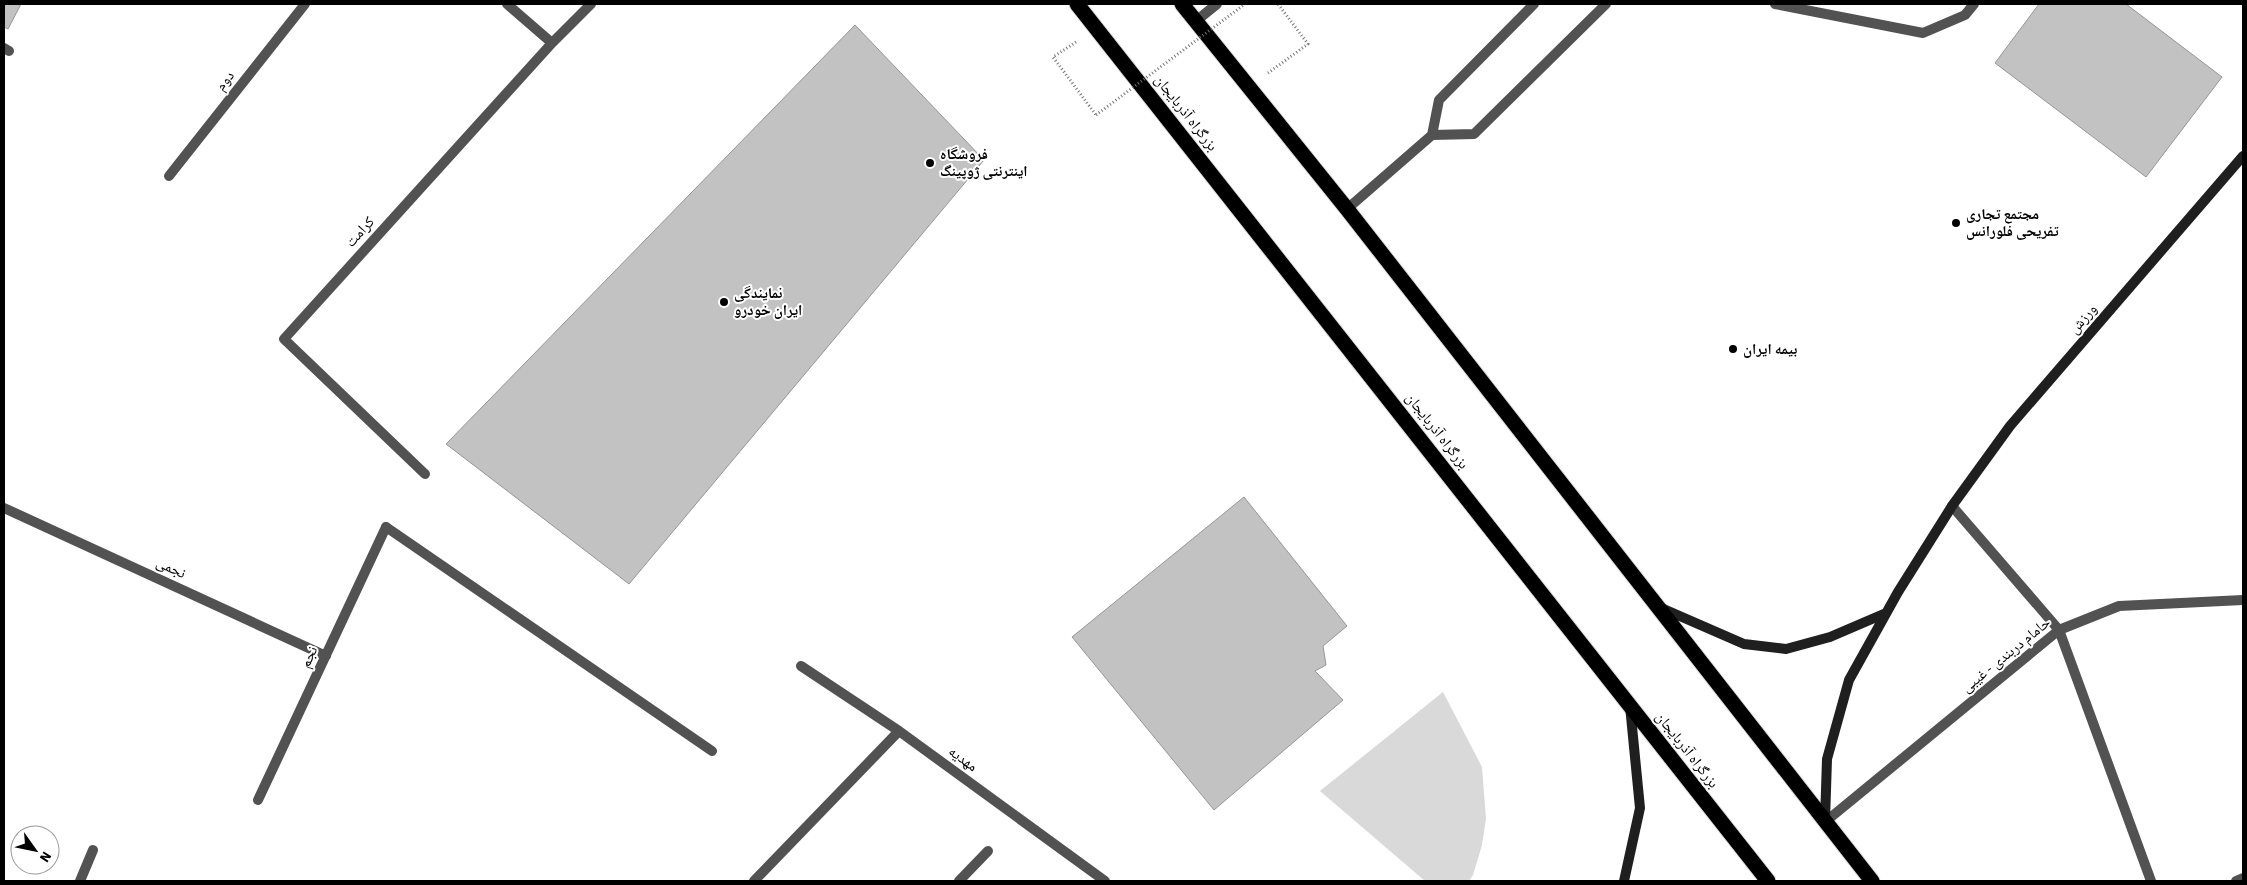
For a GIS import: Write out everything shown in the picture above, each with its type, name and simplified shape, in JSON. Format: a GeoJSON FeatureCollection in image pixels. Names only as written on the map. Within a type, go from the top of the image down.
{"type":"FeatureCollection","features":[{"type":"Feature","properties":{"kind":"highway","name":"بزرگراه آذربایجان"},"geometry":{"type":"LineString","coordinates":[[1077,4],[1768,881]]}},
{"type":"Feature","properties":{"kind":"highway"},"geometry":{"type":"LineString","coordinates":[[1182,4],[1347,209],[1872,881]]}},
{"type":"Feature","properties":{"kind":"main road","name":"ورزش"},"geometry":{"type":"LineString","coordinates":[[1825,822],[1827,759],[1849,680],[1886,613],[1952,506],[2010,426],[2243,156]]}},
{"type":"Feature","properties":{"kind":"main road"},"geometry":{"type":"LineString","coordinates":[[1656,605],[1744,644],[1786,649],[1830,637],[1886,613]]}},
{"type":"Feature","properties":{"kind":"main road"},"geometry":{"type":"LineString","coordinates":[[1624,881],[1640,808],[1630,705]]}},
{"type":"Feature","properties":{"kind":"street","name":"دوم"},"geometry":{"type":"LineString","coordinates":[[169,176],[304,4]]}},
{"type":"Feature","properties":{"kind":"street"},"geometry":{"type":"LineString","coordinates":[[507,4],[552,43]]}},
{"type":"Feature","properties":{"kind":"street","name":"کرامت"},"geometry":{"type":"LineString","coordinates":[[424,474],[284,339],[552,43],[591,4]]}},
{"type":"Feature","properties":{"kind":"street"},"geometry":{"type":"LineString","coordinates":[[1196,21],[1218,4]]}},
{"type":"Feature","properties":{"kind":"street"},"geometry":{"type":"LineString","coordinates":[[1347,209],[1432,135],[1439,100],[1534,4]]}},
{"type":"Feature","properties":{"kind":"street"},"geometry":{"type":"LineString","coordinates":[[1432,135],[1474,134],[1606,4]]}},
{"type":"Feature","properties":{"kind":"street"},"geometry":{"type":"LineString","coordinates":[[1775,4],[1923,33],[1965,15],[1974,4]]}},
{"type":"Feature","properties":{"kind":"street"},"geometry":{"type":"LineString","coordinates":[[1952,506],[2059,630],[2151,881]]}},
{"type":"Feature","properties":{"kind":"street","name":"نجمی"},"geometry":{"type":"LineString","coordinates":[[4,508],[326,656]]}},
{"type":"Feature","properties":{"kind":"street","name":"نجم"},"geometry":{"type":"LineString","coordinates":[[258,800],[386,527],[712,751]]}},
{"type":"Feature","properties":{"kind":"street","name":"حامام دربندی - غیبی"},"geometry":{"type":"LineString","coordinates":[[1825,822],[2059,630],[2119,606],[2243,600]]}},
{"type":"Feature","properties":{"kind":"street","name":"مهدیه"},"geometry":{"type":"LineString","coordinates":[[801,666],[899,731],[1105,881]]}},
{"type":"Feature","properties":{"kind":"street"},"geometry":{"type":"LineString","coordinates":[[756,881],[899,731]]}},
{"type":"Feature","properties":{"kind":"street"},"geometry":{"type":"LineString","coordinates":[[80,881],[93,850]]}},
{"type":"Feature","properties":{"kind":"street"},"geometry":{"type":"LineString","coordinates":[[959,881],[988,851]]}},
{"type":"Feature","properties":{"kind":"street"},"geometry":{"type":"LineString","coordinates":[[2236,881],[2243,878]]}},
{"type":"Feature","properties":{"kind":"path"},"geometry":{"type":"LineString","coordinates":[[1053,57],[1096,115],[1244,4]]}},
{"type":"Feature","properties":{"kind":"path"},"geometry":{"type":"LineString","coordinates":[[1249,87],[1308,44],[1278,4]]}},
{"type":"Feature","properties":{"kind":"shaded area"},"geometry":{"type":"Polygon","coordinates":[[[1443,692],[1482,767],[1486,819],[1482,845],[1473,875],[1469,881],[1425,881],[1320,791],[1443,692]]]}},
{"type":"Feature","properties":{"kind":"building"},"geometry":{"type":"Polygon","coordinates":[[[4,4],[21,4],[8,29],[4,27],[4,4]]]}},
{"type":"Feature","properties":{"kind":"building"},"geometry":{"type":"Polygon","coordinates":[[[2039,4],[2126,4],[2222,77],[2146,177],[1995,63],[2039,4]]]}},
{"type":"Feature","properties":{"kind":"building","name":"نمایندگی ایران خودرو"},"geometry":{"type":"Polygon","coordinates":[[[855,25],[984,160],[629,584],[446,444],[855,25]]]}},
{"type":"Feature","properties":{"kind":"building"},"geometry":{"type":"Polygon","coordinates":[[[1244,497],[1347,626],[1323,646],[1326,665],[1315,671],[1343,700],[1214,810],[1072,637],[1244,497]]]}},
{"type":"Feature","properties":{"kind":"place","name":"فروشگاه اینترنتی ژوپینگ"},"geometry":{"type":"Point","coordinates":[930,163]}},
{"type":"Feature","properties":{"kind":"place","name":"مجتمع تجاری تفریحی فلورانس"},"geometry":{"type":"Point","coordinates":[1956,223]}},
{"type":"Feature","properties":{"kind":"place","name":"نمایندگی ایران خودرو"},"geometry":{"type":"Point","coordinates":[724,302]}},
{"type":"Feature","properties":{"kind":"place","name":"بیمه ایران"},"geometry":{"type":"Point","coordinates":[1733,349]}}]}
